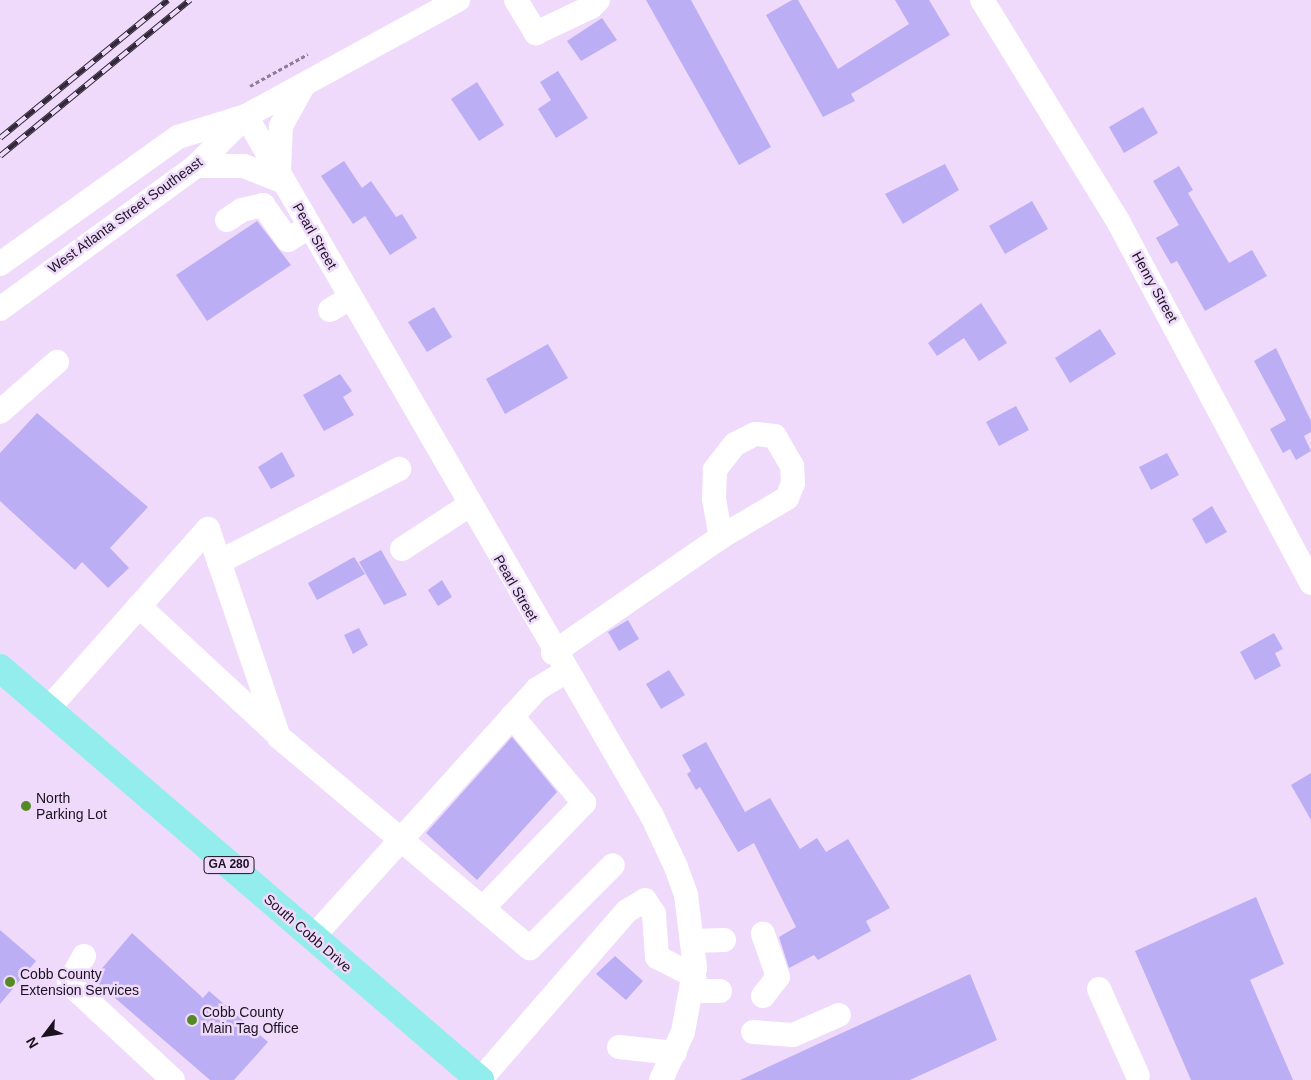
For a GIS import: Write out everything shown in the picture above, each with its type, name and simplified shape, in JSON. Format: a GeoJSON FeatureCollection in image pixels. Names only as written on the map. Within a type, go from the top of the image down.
{"type":"FeatureCollection","features":[{"type":"Feature","properties":{"kind":"main road","name":"South Cobb Drive"},"geometry":{"type":"LineString","coordinates":[[0,668],[480,1080]]}},
{"type":"Feature","properties":{"kind":"street","name":"West Atlanta Street Southeast"},"geometry":{"type":"LineString","coordinates":[[0,264],[178,137],[246,116],[458,0]]}},
{"type":"Feature","properties":{"kind":"street"},"geometry":{"type":"LineString","coordinates":[[516,0],[536,33],[592,7],[598,0]]}},
{"type":"Feature","properties":{"kind":"street","name":"Henry Street"},"geometry":{"type":"LineString","coordinates":[[982,0],[1119,223],[1311,583]]}},
{"type":"Feature","properties":{"kind":"street"},"geometry":{"type":"LineString","coordinates":[[196,166],[244,166],[281,178],[281,126],[306,83]]}},
{"type":"Feature","properties":{"kind":"street","name":"West Atlanta Street Southeast"},"geometry":{"type":"LineString","coordinates":[[0,309],[196,166],[246,116]]}},
{"type":"Feature","properties":{"kind":"street","name":"Pearl Street"},"geometry":{"type":"LineString","coordinates":[[246,116],[309,227],[340,304],[468,506],[664,840],[686,896],[694,941],[692,984],[675,1054],[665,1078]]}},
{"type":"Feature","properties":{"kind":"street"},"geometry":{"type":"LineString","coordinates":[[227,220],[242,210],[263,205],[288,240],[309,227]]}},
{"type":"Feature","properties":{"kind":"street"},"geometry":{"type":"LineString","coordinates":[[0,412],[57,362]]}},
{"type":"Feature","properties":{"kind":"street"},"geometry":{"type":"LineString","coordinates":[[219,562],[400,469]]}},
{"type":"Feature","properties":{"kind":"street"},"geometry":{"type":"LineString","coordinates":[[402,549],[468,506]]}},
{"type":"Feature","properties":{"kind":"street"},"geometry":{"type":"LineString","coordinates":[[48,709],[208,529],[279,737]]}},
{"type":"Feature","properties":{"kind":"street"},"geometry":{"type":"LineString","coordinates":[[313,937],[559,662],[721,537]]}},
{"type":"Feature","properties":{"kind":"street"},"geometry":{"type":"LineString","coordinates":[[139,606],[279,737],[530,948],[613,865]]}},
{"type":"Feature","properties":{"kind":"street"},"geometry":{"type":"LineString","coordinates":[[483,908],[584,803],[512,716]]}},
{"type":"Feature","properties":{"kind":"street"},"geometry":{"type":"LineString","coordinates":[[480,1080],[627,911],[645,900],[654,914],[657,957],[692,984],[720,991]]}},
{"type":"Feature","properties":{"kind":"street"},"geometry":{"type":"LineString","coordinates":[[762,996],[778,978],[763,934]]}},
{"type":"Feature","properties":{"kind":"street"},"geometry":{"type":"LineString","coordinates":[[694,941],[724,940]]}},
{"type":"Feature","properties":{"kind":"street"},"geometry":{"type":"LineString","coordinates":[[84,956],[68,983],[174,1080]]}},
{"type":"Feature","properties":{"kind":"street"},"geometry":{"type":"LineString","coordinates":[[1099,989],[1138,1076]]}},
{"type":"Feature","properties":{"kind":"street"},"geometry":{"type":"LineString","coordinates":[[753,1032],[793,1035],[839,1015]]}},
{"type":"Feature","properties":{"kind":"street"},"geometry":{"type":"LineString","coordinates":[[619,1047],[675,1054]]}},
{"type":"Feature","properties":{"kind":"building"},"geometry":{"type":"Polygon","coordinates":[[[646,0],[691,0],[771,147],[739,165],[646,0]]]}},
{"type":"Feature","properties":{"kind":"building"},"geometry":{"type":"Polygon","coordinates":[[[792,0],[798,0],[838,69],[909,24],[895,0],[929,0],[950,35],[851,94],[855,101],[823,117],[766,15],[792,0]]]}},
{"type":"Feature","properties":{"kind":"building"},"geometry":{"type":"Polygon","coordinates":[[[602,18],[617,40],[581,61],[567,41],[602,18]]]}},
{"type":"Feature","properties":{"kind":"building"},"geometry":{"type":"Polygon","coordinates":[[[558,71],[588,118],[556,138],[538,109],[551,100],[540,82],[558,71]]]}},
{"type":"Feature","properties":{"kind":"building"},"geometry":{"type":"Polygon","coordinates":[[[477,82],[504,125],[479,141],[451,99],[477,82]]]}},
{"type":"Feature","properties":{"kind":"building"},"geometry":{"type":"Polygon","coordinates":[[[1143,107],[1158,133],[1124,153],[1109,127],[1143,107]]]}},
{"type":"Feature","properties":{"kind":"building"},"geometry":{"type":"Polygon","coordinates":[[[344,161],[362,188],[371,181],[396,217],[402,214],[417,238],[390,255],[365,216],[353,224],[321,176],[344,161]]]}},
{"type":"Feature","properties":{"kind":"building"},"geometry":{"type":"Polygon","coordinates":[[[945,164],[959,190],[903,224],[885,194],[945,164]]]}},
{"type":"Feature","properties":{"kind":"building"},"geometry":{"type":"Polygon","coordinates":[[[1179,166],[1193,190],[1188,193],[1229,263],[1252,250],[1267,276],[1205,311],[1177,261],[1171,264],[1156,238],[1179,225],[1153,181],[1179,166]]]}},
{"type":"Feature","properties":{"kind":"building"},"geometry":{"type":"Polygon","coordinates":[[[1032,201],[1048,229],[1005,254],[989,226],[1032,201]]]}},
{"type":"Feature","properties":{"kind":"building"},"geometry":{"type":"Polygon","coordinates":[[[257,221],[291,265],[207,321],[176,275],[257,221]]]}},
{"type":"Feature","properties":{"kind":"building"},"geometry":{"type":"Polygon","coordinates":[[[981,303],[1007,343],[979,361],[964,338],[937,356],[928,343],[981,303]]]}},
{"type":"Feature","properties":{"kind":"building"},"geometry":{"type":"Polygon","coordinates":[[[434,307],[452,337],[427,352],[408,322],[434,307]]]}},
{"type":"Feature","properties":{"kind":"building"},"geometry":{"type":"Polygon","coordinates":[[[1100,329],[1116,354],[1070,383],[1055,358],[1100,329]]]}},
{"type":"Feature","properties":{"kind":"building"},"geometry":{"type":"Polygon","coordinates":[[[548,344],[568,378],[505,414],[486,379],[548,344]]]}},
{"type":"Feature","properties":{"kind":"building"},"geometry":{"type":"Polygon","coordinates":[[[1276,348],[1311,421],[1311,432],[1304,436],[1311,451],[1296,460],[1290,449],[1283,453],[1270,429],[1286,420],[1254,361],[1276,348]]]}},
{"type":"Feature","properties":{"kind":"building"},"geometry":{"type":"Polygon","coordinates":[[[340,374],[352,391],[343,397],[354,415],[324,431],[303,395],[340,374]]]}},
{"type":"Feature","properties":{"kind":"building"},"geometry":{"type":"Polygon","coordinates":[[[1016,406],[1029,430],[999,446],[986,422],[1016,406]]]}},
{"type":"Feature","properties":{"kind":"building"},"geometry":{"type":"Polygon","coordinates":[[[37,413],[148,507],[110,548],[129,568],[108,588],[82,562],[75,570],[0,501],[0,453],[37,413]]]}},
{"type":"Feature","properties":{"kind":"building"},"geometry":{"type":"Polygon","coordinates":[[[282,452],[295,476],[271,489],[258,467],[282,452]]]}},
{"type":"Feature","properties":{"kind":"building"},"geometry":{"type":"Polygon","coordinates":[[[1167,453],[1179,475],[1151,490],[1139,467],[1167,453]]]}},
{"type":"Feature","properties":{"kind":"building"},"geometry":{"type":"Polygon","coordinates":[[[1212,506],[1227,532],[1206,544],[1192,519],[1212,506]]]}},
{"type":"Feature","properties":{"kind":"building"},"geometry":{"type":"Polygon","coordinates":[[[381,550],[407,595],[384,605],[359,562],[381,550]]]}},
{"type":"Feature","properties":{"kind":"building"},"geometry":{"type":"Polygon","coordinates":[[[354,557],[365,574],[317,600],[308,583],[354,557]]]}},
{"type":"Feature","properties":{"kind":"building"},"geometry":{"type":"Polygon","coordinates":[[[442,580],[452,597],[438,606],[428,590],[442,580]]]}},
{"type":"Feature","properties":{"kind":"building"},"geometry":{"type":"Polygon","coordinates":[[[628,620],[639,639],[619,651],[608,632],[628,620]]]}},
{"type":"Feature","properties":{"kind":"building"},"geometry":{"type":"Polygon","coordinates":[[[359,628],[368,645],[353,654],[344,635],[359,628]]]}},
{"type":"Feature","properties":{"kind":"building"},"geometry":{"type":"Polygon","coordinates":[[[1274,633],[1283,649],[1275,653],[1281,666],[1255,680],[1240,652],[1274,633]]]}},
{"type":"Feature","properties":{"kind":"building"},"geometry":{"type":"Polygon","coordinates":[[[669,670],[685,695],[661,709],[646,684],[669,670]]]}},
{"type":"Feature","properties":{"kind":"building"},"geometry":{"type":"Polygon","coordinates":[[[512,737],[557,792],[477,880],[426,833],[512,737]]]}},
{"type":"Feature","properties":{"kind":"building"},"geometry":{"type":"Polygon","coordinates":[[[706,742],[745,812],[770,798],[800,849],[817,838],[826,852],[848,839],[890,908],[866,921],[871,931],[818,960],[814,955],[789,968],[779,937],[796,927],[754,843],[738,852],[700,787],[696,790],[687,774],[691,771],[682,755],[706,742]]]}},
{"type":"Feature","properties":{"kind":"building"},"geometry":{"type":"Polygon","coordinates":[[[1311,773],[1311,820],[1291,785],[1311,773]]]}},
{"type":"Feature","properties":{"kind":"building"},"geometry":{"type":"Polygon","coordinates":[[[1256,897],[1284,964],[1250,980],[1293,1080],[1191,1080],[1135,951],[1256,897]]]}},
{"type":"Feature","properties":{"kind":"building","name":"Cobb County Extension Services"},"geometry":{"type":"Polygon","coordinates":[[[0,930],[36,961],[0,1004],[0,930]]]}},
{"type":"Feature","properties":{"kind":"building","name":"Cobb County Main Tag Office"},"geometry":{"type":"Polygon","coordinates":[[[132,933],[203,998],[209,991],[268,1042],[234,1080],[210,1080],[93,979],[132,933]]]}},
{"type":"Feature","properties":{"kind":"building"},"geometry":{"type":"Polygon","coordinates":[[[615,956],[643,981],[626,1000],[596,974],[615,956]]]}},
{"type":"Feature","properties":{"kind":"building"},"geometry":{"type":"Polygon","coordinates":[[[970,974],[997,1040],[910,1080],[740,1080],[970,974]]]}},
{"type":"Feature","properties":{"kind":"railway"},"geometry":{"type":"LineString","coordinates":[[0,138],[168,0]]}},
{"type":"Feature","properties":{"kind":"railway"},"geometry":{"type":"LineString","coordinates":[[0,156],[190,0]]}},
{"type":"Feature","properties":{"kind":"place","name":"North Parking Lot"},"geometry":{"type":"Point","coordinates":[26,806]}},
{"type":"Feature","properties":{"kind":"place","name":"Cobb County Extension Services"},"geometry":{"type":"Point","coordinates":[10,982]}},
{"type":"Feature","properties":{"kind":"place","name":"Cobb County Main Tag Office"},"geometry":{"type":"Point","coordinates":[192,1020]}}]}
